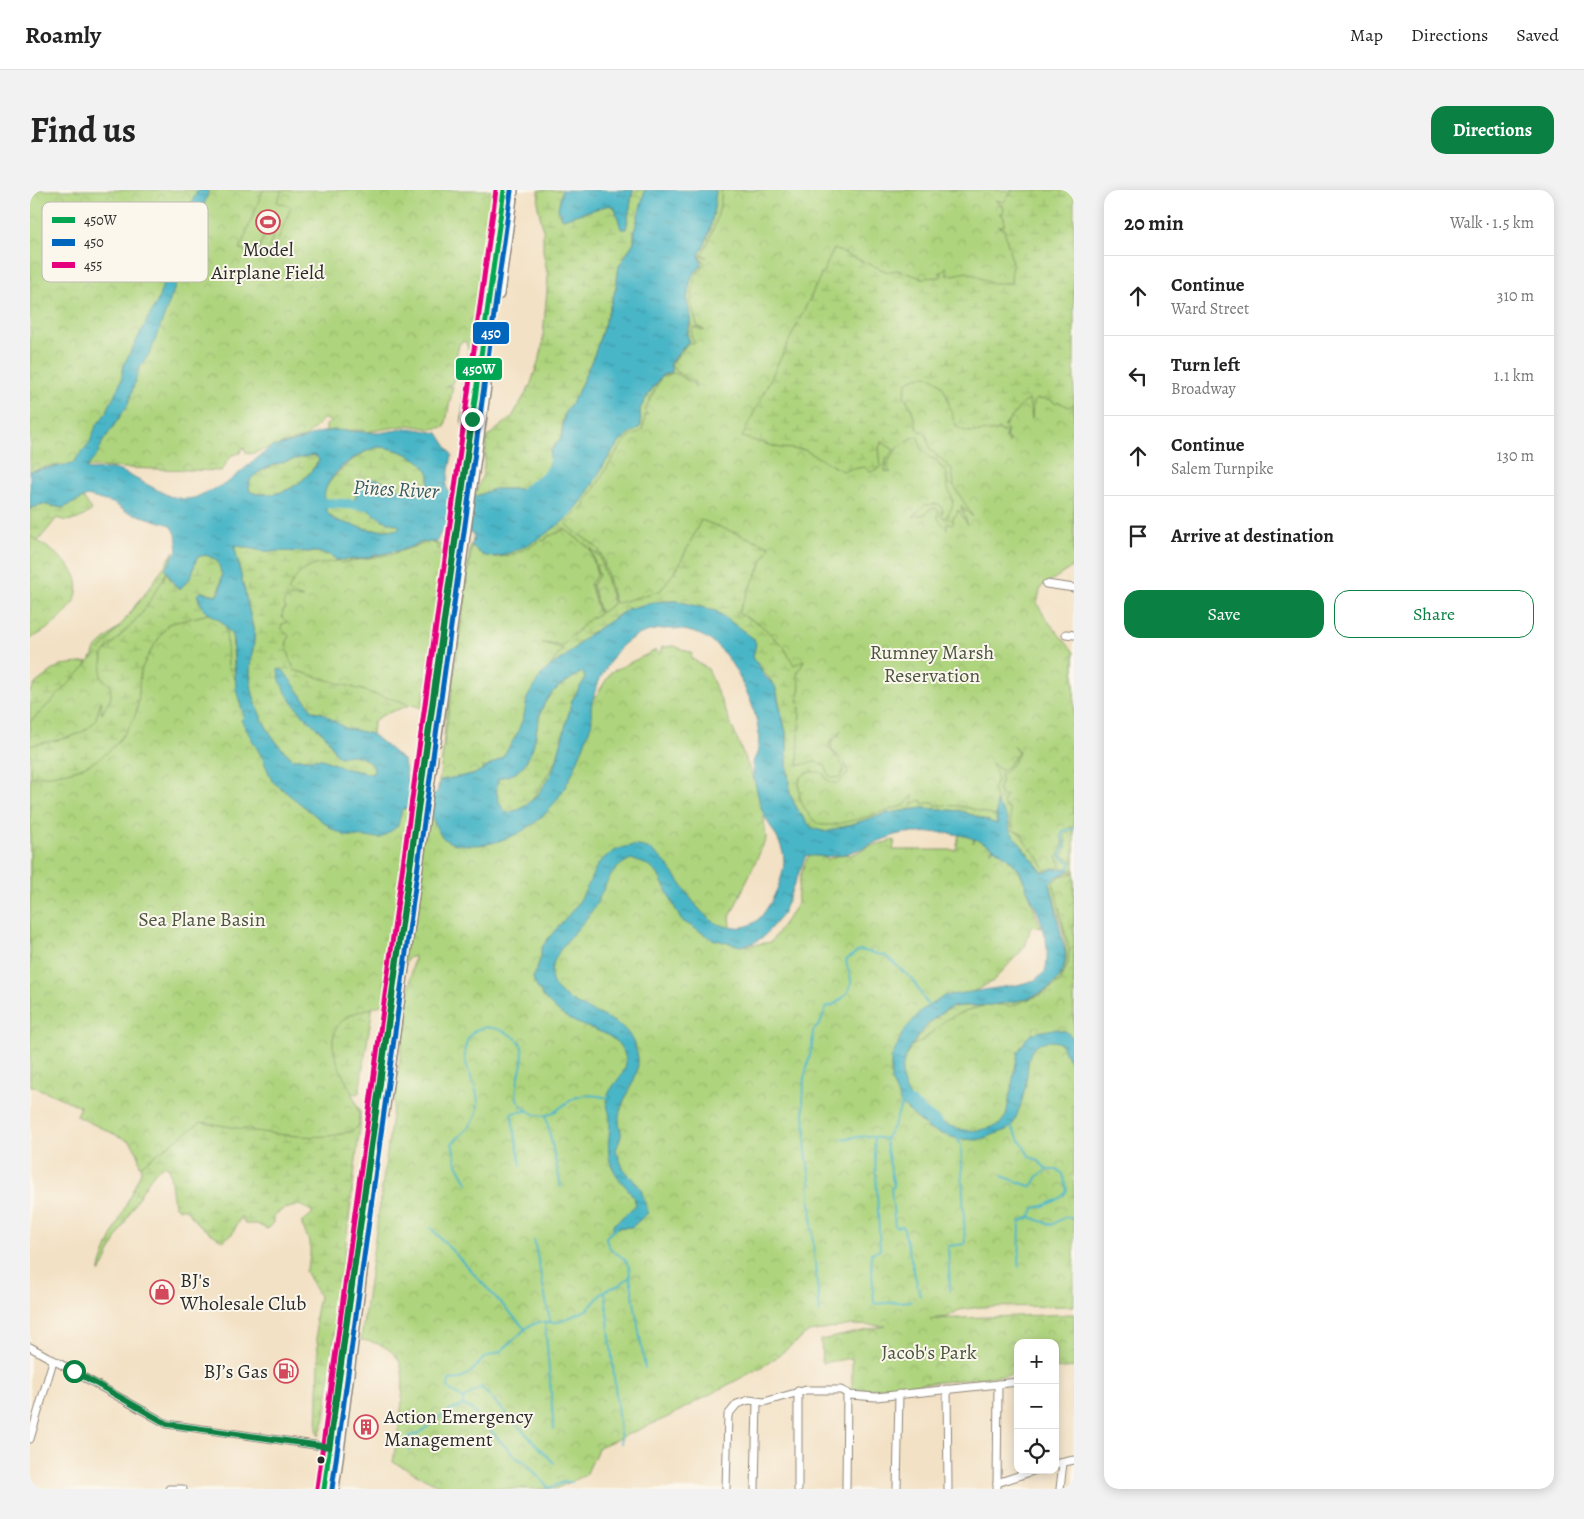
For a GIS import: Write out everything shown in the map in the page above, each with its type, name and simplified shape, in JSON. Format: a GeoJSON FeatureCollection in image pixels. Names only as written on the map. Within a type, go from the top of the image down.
{"type":"FeatureCollection","features":[{"type":"Feature","properties":{"kind":"main road"},"geometry":{"type":"LineString","coordinates":[[465,493],[504,190]]}},
{"type":"Feature","properties":{"kind":"main road"},"geometry":{"type":"LineString","coordinates":[[324,1489],[459,533],[512,190]]}},
{"type":"Feature","properties":{"kind":"main road"},"geometry":{"type":"LineString","coordinates":[[333,1489],[420,811]]}},
{"type":"Feature","properties":{"kind":"street"},"geometry":{"type":"LineString","coordinates":[[1046,584],[1074,588]]}},
{"type":"Feature","properties":{"kind":"street"},"geometry":{"type":"LineString","coordinates":[[30,1347],[167,1424],[329,1447]]}},
{"type":"Feature","properties":{"kind":"street"},"geometry":{"type":"LineString","coordinates":[[30,1439],[53,1361]]}},
{"type":"Feature","properties":{"kind":"street"},"geometry":{"type":"LineString","coordinates":[[726,1489],[728,1415],[737,1404],[749,1400],[764,1402],[798,1391],[841,1390],[865,1397],[1014,1382]]}},
{"type":"Feature","properties":{"kind":"street"},"geometry":{"type":"LineString","coordinates":[[998,1384],[997,1486],[1026,1474]]}},
{"type":"Feature","properties":{"kind":"street"},"geometry":{"type":"LineString","coordinates":[[947,1390],[948,1489]]}},
{"type":"Feature","properties":{"kind":"street"},"geometry":{"type":"LineString","coordinates":[[798,1391],[798,1489]]}},
{"type":"Feature","properties":{"kind":"street"},"geometry":{"type":"LineString","coordinates":[[846,1393],[846,1489]]}},
{"type":"Feature","properties":{"kind":"street"},"geometry":{"type":"LineString","coordinates":[[897,1489],[898,1394]]}},
{"type":"Feature","properties":{"kind":"street"},"geometry":{"type":"LineString","coordinates":[[755,1489],[757,1402]]}},
{"type":"Feature","properties":{"kind":"street"},"geometry":{"type":"LineString","coordinates":[[1060,1489],[1059,1464],[1074,1460]]}},
{"type":"Feature","properties":{"kind":"street"},"geometry":{"type":"LineString","coordinates":[[168,1489],[183,1489]]}},
{"type":"Feature","properties":{"kind":"green space"},"geometry":{"type":"Polygon","coordinates":[[[30,190],[495,190],[462,423],[463,385],[468,349],[466,342],[463,341],[459,344],[454,369],[451,373],[454,375],[453,383],[446,386],[453,386],[445,427],[431,429],[409,425],[366,432],[362,430],[326,431],[326,425],[331,422],[324,418],[306,437],[250,454],[246,453],[245,449],[242,448],[240,453],[232,455],[221,471],[50,466],[30,471],[30,190]]]}},
{"type":"Feature","properties":{"kind":"green space","name":"Model Airplane Field"},"geometry":{"type":"Polygon","coordinates":[[[263,190],[282,190],[277,202],[291,207],[274,250],[269,248],[273,237],[265,233],[256,255],[240,249],[263,190]]]}},
{"type":"Feature","properties":{"kind":"green space"},"geometry":{"type":"Polygon","coordinates":[[[539,190],[562,190],[558,212],[562,219],[609,205],[615,208],[626,229],[633,190],[645,190],[634,232],[634,242],[619,266],[616,288],[595,353],[576,396],[564,414],[561,438],[552,448],[547,476],[542,482],[522,489],[494,489],[474,497],[483,474],[487,437],[512,417],[530,386],[542,350],[548,277],[543,251],[543,229],[538,207],[539,190]]]}},
{"type":"Feature","properties":{"kind":"green space","name":"Rumney Marsh Reservation"},"geometry":{"type":"Polygon","coordinates":[[[716,190],[1074,190],[1074,560],[1063,559],[1028,603],[1074,657],[1074,1039],[906,1055],[932,1022],[952,1007],[1004,1003],[1023,999],[1040,993],[1054,984],[1063,971],[1066,954],[1062,927],[1050,883],[1056,877],[1070,871],[1069,868],[1059,870],[1052,868],[1048,872],[1042,872],[1010,831],[1008,819],[996,818],[997,824],[961,811],[923,808],[888,813],[826,832],[812,828],[798,811],[790,794],[787,737],[775,686],[753,658],[750,636],[716,611],[677,601],[661,601],[628,609],[587,636],[565,657],[548,668],[495,764],[475,774],[444,780],[441,773],[446,712],[451,696],[470,545],[501,556],[550,531],[573,512],[614,449],[625,437],[641,426],[640,409],[662,375],[672,372],[670,364],[684,346],[691,325],[687,301],[689,287],[692,276],[702,262],[699,255],[709,232],[716,190]]]}},
{"type":"Feature","properties":{"kind":"green space","name":"Rumney Marsh Reservation"},"geometry":{"type":"Polygon","coordinates":[[[721,190],[1013,190],[1004,202],[995,200],[1004,208],[1003,214],[999,213],[1004,217],[1004,226],[998,226],[1004,229],[1012,262],[1011,283],[991,283],[967,272],[948,276],[946,267],[944,271],[939,273],[942,274],[941,277],[922,278],[897,270],[888,272],[834,249],[742,437],[780,448],[805,450],[842,471],[864,467],[871,472],[881,467],[879,447],[882,442],[894,450],[886,459],[885,471],[891,473],[887,467],[894,453],[908,440],[918,437],[922,450],[930,458],[936,460],[947,474],[947,486],[953,500],[952,507],[946,518],[941,516],[943,510],[939,504],[925,505],[913,517],[926,514],[929,509],[936,508],[938,519],[947,529],[947,523],[953,524],[953,517],[956,516],[958,510],[968,525],[961,506],[973,517],[954,486],[952,469],[930,449],[927,436],[917,428],[911,407],[904,396],[907,382],[920,376],[933,378],[939,382],[947,396],[957,427],[969,432],[1006,432],[1005,438],[1009,443],[1009,439],[1006,438],[1008,430],[1004,427],[1021,405],[1029,400],[1032,419],[1033,402],[1036,399],[1051,400],[1056,404],[1058,402],[1069,407],[1074,404],[1074,566],[1041,587],[1037,603],[1049,623],[1074,652],[1074,827],[1069,827],[1061,835],[1063,845],[1057,857],[1062,867],[1045,870],[1039,858],[1025,842],[1022,834],[1013,830],[1009,808],[1006,808],[1003,803],[1006,795],[1002,797],[998,790],[1002,780],[1000,775],[1012,764],[1019,751],[1012,745],[1018,752],[1008,766],[1001,771],[991,762],[996,776],[993,790],[1002,818],[962,806],[935,805],[933,802],[923,804],[921,800],[912,804],[913,795],[904,806],[847,822],[818,824],[802,804],[799,792],[800,778],[808,773],[820,772],[823,773],[826,779],[833,783],[838,783],[848,774],[845,763],[831,749],[835,738],[830,741],[829,747],[844,768],[840,778],[830,777],[824,764],[815,762],[798,765],[800,708],[798,698],[800,686],[797,674],[804,660],[794,665],[784,647],[760,624],[738,613],[770,546],[701,520],[678,567],[660,591],[615,603],[599,550],[566,523],[586,506],[585,502],[620,447],[629,437],[641,431],[645,414],[648,415],[645,410],[661,377],[674,373],[694,384],[695,388],[695,382],[678,373],[671,365],[688,343],[694,343],[691,334],[694,327],[705,331],[697,325],[691,303],[695,276],[705,264],[700,255],[707,257],[702,254],[715,223],[720,204],[721,190]]]}},
{"type":"Feature","properties":{"kind":"green space"},"geometry":{"type":"Polygon","coordinates":[[[379,447],[393,449],[415,458],[429,475],[428,484],[424,490],[417,492],[400,490],[378,479],[366,483],[358,493],[354,501],[383,520],[401,526],[398,530],[362,528],[346,524],[333,518],[325,509],[323,497],[329,483],[345,466],[357,457],[379,447]]]}},
{"type":"Feature","properties":{"kind":"green space"},"geometry":{"type":"Polygon","coordinates":[[[312,455],[320,458],[315,466],[310,473],[289,489],[272,494],[256,494],[249,490],[250,480],[263,470],[279,463],[312,455]]]}},
{"type":"Feature","properties":{"kind":"green space"},"geometry":{"type":"Polygon","coordinates":[[[83,498],[92,510],[76,520],[67,521],[57,518],[34,546],[30,588],[30,509],[42,504],[63,508],[83,498]]]}},
{"type":"Feature","properties":{"kind":"green space"},"geometry":{"type":"Polygon","coordinates":[[[565,529],[590,549],[597,575],[590,584],[599,614],[591,618],[563,645],[542,643],[563,648],[546,672],[509,757],[485,769],[483,766],[481,773],[441,780],[437,795],[473,538],[475,547],[482,553],[490,557],[499,557],[508,556],[541,540],[545,541],[547,537],[565,529]]]}},
{"type":"Feature","properties":{"kind":"green space"},"geometry":{"type":"Polygon","coordinates":[[[32,537],[65,562],[73,572],[77,582],[77,593],[73,603],[58,620],[49,628],[30,639],[30,539],[32,537]]]}},
{"type":"Feature","properties":{"kind":"green space"},"geometry":{"type":"Polygon","coordinates":[[[426,541],[444,545],[411,704],[376,719],[372,734],[347,729],[335,724],[322,713],[313,711],[293,684],[278,674],[300,711],[327,737],[335,753],[357,756],[366,760],[374,768],[373,774],[347,769],[322,759],[293,759],[284,751],[268,730],[261,718],[252,692],[250,667],[254,633],[234,545],[263,551],[317,552],[330,555],[337,560],[363,559],[426,541]]]}},
{"type":"Feature","properties":{"kind":"green space"},"geometry":{"type":"Polygon","coordinates":[[[429,542],[436,544],[438,550],[445,545],[422,708],[294,670],[286,645],[289,636],[281,628],[282,624],[287,622],[282,617],[283,610],[286,609],[283,603],[289,597],[303,598],[288,592],[301,572],[321,564],[338,561],[341,563],[392,554],[429,542]]]}},
{"type":"Feature","properties":{"kind":"green space"},"geometry":{"type":"Polygon","coordinates":[[[591,548],[600,557],[613,602],[612,605],[600,613],[592,585],[599,576],[591,548]]]}},
{"type":"Feature","properties":{"kind":"green space"},"geometry":{"type":"Polygon","coordinates":[[[174,551],[164,578],[142,613],[103,654],[101,677],[110,685],[111,696],[102,714],[101,701],[95,721],[87,729],[64,739],[30,746],[30,722],[108,641],[159,575],[174,551]]]}},
{"type":"Feature","properties":{"kind":"green space"},"geometry":{"type":"Polygon","coordinates":[[[203,555],[213,556],[220,564],[222,575],[218,595],[201,592],[198,600],[208,613],[226,626],[232,634],[235,681],[378,974],[359,1093],[356,1094],[346,1089],[360,1110],[360,1126],[325,1418],[319,1436],[317,1432],[319,1361],[315,1317],[319,1296],[305,1271],[308,1265],[310,1248],[302,1225],[302,1222],[312,1214],[312,1211],[299,1205],[282,1210],[273,1216],[273,1223],[267,1229],[257,1224],[245,1224],[241,1216],[233,1233],[223,1241],[198,1225],[186,1209],[179,1209],[174,1205],[169,1168],[164,1165],[156,1171],[138,1197],[100,1273],[104,1255],[141,1172],[142,1160],[136,1145],[82,1111],[70,1097],[30,1080],[30,692],[36,683],[60,665],[90,662],[95,649],[124,622],[137,603],[151,590],[160,572],[165,569],[172,583],[180,589],[191,577],[196,558],[203,555]]]}},
{"type":"Feature","properties":{"kind":"green space","name":"Sea Plane Basin"},"geometry":{"type":"Polygon","coordinates":[[[225,610],[228,666],[254,715],[299,771],[437,802],[457,830],[524,813],[611,672],[656,650],[660,654],[662,647],[674,646],[692,653],[691,658],[708,669],[762,799],[766,839],[730,917],[732,934],[745,946],[771,942],[798,903],[800,877],[804,864],[810,854],[825,856],[828,859],[844,854],[852,855],[867,847],[895,840],[893,850],[956,850],[959,833],[974,838],[973,843],[976,838],[983,840],[993,847],[991,852],[993,848],[1007,857],[1021,875],[1042,928],[1031,926],[1025,947],[992,982],[912,1022],[904,1049],[921,1042],[947,1019],[958,1014],[989,1004],[1010,1006],[1040,995],[1060,982],[1068,964],[1069,949],[1053,882],[1061,876],[1073,873],[1071,872],[1074,868],[1074,1306],[980,1307],[959,1310],[948,1317],[930,1319],[1074,1314],[1074,1367],[1059,1369],[1059,1339],[1014,1339],[1014,1374],[852,1391],[852,1358],[822,1363],[821,1340],[886,1326],[853,1325],[809,1332],[767,1364],[666,1418],[599,1447],[586,1475],[555,1489],[446,1489],[393,1462],[402,1394],[403,1380],[401,1368],[398,1359],[386,1348],[377,1343],[361,1340],[414,956],[408,958],[387,1002],[352,1014],[336,1029],[333,1042],[335,1056],[355,1101],[359,1115],[358,1127],[344,1133],[326,1136],[282,1135],[201,1122],[140,1166],[138,1154],[131,1142],[76,1116],[80,1106],[30,1085],[30,777],[69,772],[80,768],[102,757],[121,738],[135,716],[141,671],[168,624],[225,610]]]}},
{"type":"Feature","properties":{"kind":"green space"},"geometry":{"type":"Polygon","coordinates":[[[583,672],[585,679],[572,700],[556,763],[537,796],[518,811],[507,813],[497,798],[498,779],[517,772],[527,759],[545,702],[553,692],[583,672]]]}},
{"type":"Feature","properties":{"kind":"green space"},"geometry":{"type":"Polygon","coordinates":[[[1074,831],[1074,862],[1062,856],[1066,849],[1065,835],[1074,831]]]}},
{"type":"Feature","properties":{"kind":"water"},"geometry":{"type":"Polygon","coordinates":[[[198,190],[209,190],[205,202],[192,202],[198,190]]]}},
{"type":"Feature","properties":{"kind":"water"},"geometry":{"type":"Polygon","coordinates":[[[562,190],[633,190],[626,229],[621,229],[615,208],[609,205],[562,219],[558,208],[562,190]]]}},
{"type":"Feature","properties":{"kind":"water"},"geometry":{"type":"Polygon","coordinates":[[[645,190],[716,190],[709,232],[699,255],[702,265],[692,276],[689,287],[687,301],[691,319],[687,334],[689,341],[670,363],[672,372],[662,375],[640,409],[641,426],[625,437],[613,450],[591,487],[573,512],[545,535],[519,549],[495,556],[486,556],[476,550],[471,544],[474,541],[473,534],[457,527],[447,528],[443,531],[437,542],[423,542],[405,549],[359,559],[337,560],[330,555],[317,552],[263,551],[234,545],[254,632],[250,671],[251,683],[253,695],[262,720],[276,742],[293,759],[322,759],[347,769],[373,774],[374,768],[363,758],[350,755],[340,757],[336,753],[325,735],[304,716],[287,694],[282,686],[278,669],[283,670],[313,711],[322,713],[345,728],[372,734],[404,761],[409,790],[431,796],[437,792],[441,780],[475,774],[502,758],[516,736],[524,716],[527,698],[541,675],[553,664],[565,657],[587,636],[628,609],[653,602],[677,601],[716,611],[754,639],[756,644],[753,657],[765,676],[775,686],[787,737],[790,794],[798,811],[812,828],[826,832],[888,813],[923,808],[961,811],[997,824],[996,802],[1008,819],[1010,831],[1042,872],[1048,872],[1052,868],[1059,870],[1069,867],[1070,870],[1056,877],[1050,883],[1065,952],[1064,967],[1058,980],[1048,989],[1035,996],[1005,1003],[953,1007],[933,1019],[917,1037],[906,1057],[903,1067],[902,1076],[904,1084],[914,1104],[930,1117],[954,1128],[976,1130],[1000,1124],[1006,1116],[1018,1052],[1026,1039],[1033,1033],[1054,1029],[1065,1031],[1074,1039],[1074,1085],[1071,1063],[1060,1043],[1049,1041],[1037,1045],[1030,1054],[1023,1098],[1012,1126],[1007,1130],[978,1140],[958,1139],[930,1130],[901,1104],[891,1080],[891,1059],[903,1032],[922,1010],[944,996],[1017,985],[1035,980],[1045,972],[1047,951],[1044,931],[1021,874],[1005,856],[983,842],[945,833],[907,833],[886,838],[845,854],[833,856],[806,855],[782,915],[763,937],[753,943],[741,946],[712,939],[681,920],[658,874],[648,865],[631,859],[616,869],[594,908],[559,951],[553,964],[551,976],[555,987],[564,996],[625,1029],[637,1053],[638,1061],[635,1078],[619,1117],[621,1136],[616,1150],[623,1168],[641,1189],[648,1213],[632,1227],[614,1228],[612,1226],[636,1205],[633,1196],[618,1178],[612,1167],[608,1147],[610,1119],[607,1100],[612,1088],[624,1071],[625,1057],[622,1049],[613,1039],[570,1020],[550,1005],[540,992],[533,978],[541,957],[541,949],[580,900],[599,863],[611,853],[625,847],[643,847],[658,855],[707,917],[723,926],[748,926],[757,921],[763,914],[777,889],[784,861],[778,839],[762,811],[755,783],[753,766],[758,750],[759,736],[749,697],[726,656],[715,644],[705,637],[682,630],[669,629],[644,633],[623,645],[609,663],[595,692],[591,709],[591,725],[572,773],[556,801],[532,825],[513,836],[487,844],[457,844],[450,842],[441,835],[429,811],[418,807],[402,809],[398,826],[381,838],[346,836],[332,829],[272,781],[263,759],[241,720],[244,717],[236,689],[233,637],[222,622],[204,610],[197,595],[201,592],[215,595],[220,593],[222,575],[217,560],[206,555],[197,557],[191,577],[180,589],[177,588],[165,569],[178,549],[176,534],[168,524],[125,511],[113,503],[87,496],[63,508],[42,504],[30,509],[30,471],[72,464],[90,442],[96,426],[106,413],[121,381],[124,364],[158,300],[164,282],[177,282],[151,351],[139,369],[128,405],[102,443],[98,454],[87,467],[88,470],[112,469],[123,472],[169,496],[184,499],[194,498],[227,483],[271,447],[334,430],[379,433],[410,428],[438,433],[452,455],[446,487],[450,493],[474,497],[494,489],[522,489],[542,482],[549,468],[550,452],[561,438],[565,412],[576,396],[595,353],[616,288],[619,266],[634,242],[635,229],[645,190]],[[379,447],[356,457],[344,465],[327,486],[324,497],[326,509],[334,520],[371,530],[398,530],[400,526],[383,520],[354,501],[357,493],[365,483],[378,479],[400,490],[409,492],[424,490],[428,484],[429,475],[426,469],[415,458],[393,449],[379,447]],[[312,455],[279,463],[263,470],[250,480],[249,490],[256,494],[272,494],[296,485],[319,461],[317,456],[312,455]],[[583,672],[553,692],[545,702],[527,759],[519,770],[498,779],[498,798],[501,806],[507,813],[521,809],[537,796],[549,778],[556,763],[572,700],[585,679],[583,672]]]}},
{"type":"Feature","properties":{"kind":"waterway","name":"Pines River"},"geometry":{"type":"LineString","coordinates":[[525,491],[548,475],[554,467]]}},
{"type":"Feature","properties":{"kind":"waterway","name":"Pines River"},"geometry":{"type":"LineString","coordinates":[[311,505],[320,503],[372,505]]}},
{"type":"Feature","properties":{"kind":"waterway"},"geometry":{"type":"LineString","coordinates":[[1068,869],[1071,863],[1060,856],[1065,845],[1062,836],[1063,831],[1074,829]]}},
{"type":"Feature","properties":{"kind":"waterway"},"geometry":{"type":"LineString","coordinates":[[820,1313],[803,1105],[804,1079],[812,1047],[813,1031],[820,1024],[826,1007],[838,1002],[848,992],[851,981],[846,960],[860,950],[886,956],[913,980],[928,1006]]}},
{"type":"Feature","properties":{"kind":"waterway"},"geometry":{"type":"LineString","coordinates":[[468,1184],[457,1164],[452,1143],[470,1125],[477,1112],[477,1094],[468,1069],[465,1053],[466,1044],[476,1030],[483,1028],[499,1029],[520,1042],[523,1057],[516,1092],[517,1099],[521,1105],[530,1112],[545,1116],[574,1098],[584,1095],[608,1098]]}},
{"type":"Feature","properties":{"kind":"waterway"},"geometry":{"type":"LineString","coordinates":[[841,1139],[867,1136],[885,1139],[894,1125],[902,1103]]}},
{"type":"Feature","properties":{"kind":"waterway"},"geometry":{"type":"LineString","coordinates":[[911,1103],[937,1123]]}},
{"type":"Feature","properties":{"kind":"waterway"},"geometry":{"type":"LineString","coordinates":[[521,1165],[511,1113],[526,1111]]}},
{"type":"Feature","properties":{"kind":"waterway"},"geometry":{"type":"LineString","coordinates":[[546,1116],[561,1187]]}},
{"type":"Feature","properties":{"kind":"waterway"},"geometry":{"type":"LineString","coordinates":[[1011,1126],[1030,1157],[1038,1160],[1047,1170],[1058,1170],[1063,1174],[1067,1190],[1058,1200],[1035,1208],[1030,1217],[1052,1225],[1065,1217],[1072,1218],[1074,1221]]}},
{"type":"Feature","properties":{"kind":"waterway"},"geometry":{"type":"LineString","coordinates":[[950,1291],[948,1246],[965,1244],[961,1145],[957,1137]]}},
{"type":"Feature","properties":{"kind":"waterway"},"geometry":{"type":"LineString","coordinates":[[874,1138],[880,1250],[871,1253],[874,1304],[911,1301]]}},
{"type":"Feature","properties":{"kind":"waterway"},"geometry":{"type":"LineString","coordinates":[[885,1139],[894,1187],[891,1188],[895,1227],[903,1226],[920,1296]]}},
{"type":"Feature","properties":{"kind":"waterway"},"geometry":{"type":"LineString","coordinates":[[1002,1176],[1032,1187],[1038,1176],[1047,1170]]}},
{"type":"Feature","properties":{"kind":"waterway"},"geometry":{"type":"LineString","coordinates":[[1019,1267],[1020,1222],[1030,1217]]}},
{"type":"Feature","properties":{"kind":"waterway"},"geometry":{"type":"LineString","coordinates":[[463,1399],[448,1388],[449,1380],[460,1379],[470,1373],[484,1358],[501,1351],[529,1326],[539,1322],[559,1322],[582,1312],[588,1309],[604,1291],[619,1285],[630,1277],[627,1263],[607,1243],[606,1237],[617,1227]]}},
{"type":"Feature","properties":{"kind":"waterway"},"geometry":{"type":"LineString","coordinates":[[431,1228],[525,1329]]}},
{"type":"Feature","properties":{"kind":"waterway"},"geometry":{"type":"LineString","coordinates":[[534,1240],[550,1321]]}},
{"type":"Feature","properties":{"kind":"waterway"},"geometry":{"type":"LineString","coordinates":[[630,1277],[645,1368]]}},
{"type":"Feature","properties":{"kind":"waterway"},"geometry":{"type":"LineString","coordinates":[[605,1291],[621,1443]]}},
{"type":"Feature","properties":{"kind":"waterway"},"geometry":{"type":"LineString","coordinates":[[545,1322],[554,1430]]}},
{"type":"Feature","properties":{"kind":"waterway"},"geometry":{"type":"LineString","coordinates":[[410,1451],[409,1436],[418,1434],[445,1413],[463,1405],[463,1399],[481,1387],[554,1463]]}},
{"type":"Feature","properties":{"kind":"waterway"},"geometry":{"type":"LineString","coordinates":[[463,1405],[471,1409],[516,1458],[525,1462],[549,1488],[564,1482],[571,1482]]}},
{"type":"Feature","properties":{"kind":"transit line","name":"455"},"geometry":{"type":"LineString","coordinates":[[317,1488],[496,190]]}},
{"type":"Feature","properties":{"kind":"transit line","name":"450W"},"geometry":{"type":"LineString","coordinates":[[324,1489],[504,190]]}},
{"type":"Feature","properties":{"kind":"transit line","name":"450"},"geometry":{"type":"LineString","coordinates":[[332,1489],[511,191]]}},
{"type":"Feature","properties":{"kind":"place","name":"Model Airplane Field"},"geometry":{"type":"Point","coordinates":[268,222]}},
{"type":"Feature","properties":{"kind":"place","name":"BJ's Wholesale Club"},"geometry":{"type":"Point","coordinates":[162,1292]}},
{"type":"Feature","properties":{"kind":"place","name":"BJ’s Gas"},"geometry":{"type":"Point","coordinates":[286,1371]}},
{"type":"Feature","properties":{"kind":"place","name":"Action Emergency Management"},"geometry":{"type":"Point","coordinates":[366,1427]}},
{"type":"Feature","properties":{"kind":"route"},"geometry":{"type":"LineString","coordinates":[[74,1371],[167,1424],[329,1447],[472,419]]}},
{"type":"Feature","properties":{"kind":"park label","name":"Jacob's Park"},"geometry":{"type":"Point","coordinates":[929,1352]}}]}
